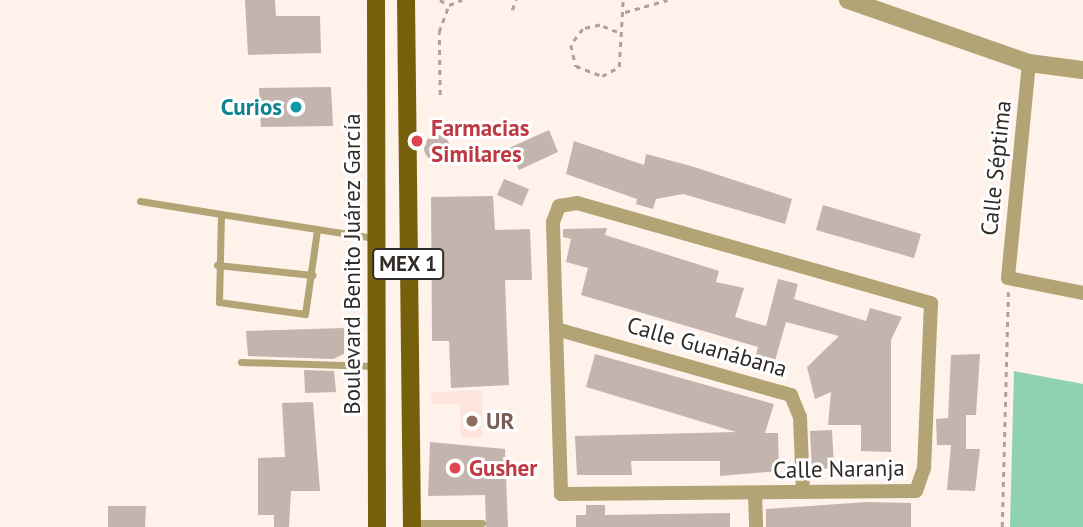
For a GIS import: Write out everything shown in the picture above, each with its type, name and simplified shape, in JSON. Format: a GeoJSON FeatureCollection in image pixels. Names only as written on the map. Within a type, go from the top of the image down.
{"type":"FeatureCollection","features":[{"type":"Feature","properties":{"kind":"main road","name":"Boulevard Benito Juárez García"},"geometry":{"type":"LineString","coordinates":[[376,0],[377,527]]}},
{"type":"Feature","properties":{"kind":"main road","name":"MEX 1"},"geometry":{"type":"LineString","coordinates":[[406,0],[412,525]]}},
{"type":"Feature","properties":{"kind":"street"},"geometry":{"type":"LineString","coordinates":[[857,1],[1029,63],[1083,70]]}},
{"type":"Feature","properties":{"kind":"street","name":"Calle Séptima"},"geometry":{"type":"LineString","coordinates":[[1008,278],[1029,63]]}},
{"type":"Feature","properties":{"kind":"street","name":"Calle Naranja"},"geometry":{"type":"LineString","coordinates":[[568,203],[919,295],[934,313],[919,486],[908,493],[803,491],[755,494],[561,494],[556,329],[553,222],[559,206],[568,203]]}},
{"type":"Feature","properties":{"kind":"street"},"geometry":{"type":"LineString","coordinates":[[1008,278],[1083,293]]}},
{"type":"Feature","properties":{"kind":"street","name":"Calle Guanábana"},"geometry":{"type":"LineString","coordinates":[[556,329],[791,395],[800,417],[803,491]]}},
{"type":"Feature","properties":{"kind":"street"},"geometry":{"type":"LineString","coordinates":[[755,494],[756,527]]}},
{"type":"Feature","properties":{"kind":"lane"},"geometry":{"type":"LineString","coordinates":[[140,201],[376,238]]}},
{"type":"Feature","properties":{"kind":"lane"},"geometry":{"type":"LineString","coordinates":[[221,214],[216,298],[222,305],[295,316],[308,310],[317,230]]}},
{"type":"Feature","properties":{"kind":"lane"},"geometry":{"type":"LineString","coordinates":[[217,265],[313,275]]}},
{"type":"Feature","properties":{"kind":"lane"},"geometry":{"type":"LineString","coordinates":[[241,362],[376,366]]}},
{"type":"Feature","properties":{"kind":"lane"},"geometry":{"type":"LineString","coordinates":[[412,525],[482,523]]}},
{"type":"Feature","properties":{"kind":"path"},"geometry":{"type":"LineString","coordinates":[[440,0],[449,5]]}},
{"type":"Feature","properties":{"kind":"path"},"geometry":{"type":"LineString","coordinates":[[440,95],[439,32],[449,5],[462,0]]}},
{"type":"Feature","properties":{"kind":"path"},"geometry":{"type":"LineString","coordinates":[[512,10],[516,0]]}},
{"type":"Feature","properties":{"kind":"path"},"geometry":{"type":"LineString","coordinates":[[617,32],[600,25],[583,29],[571,45],[576,66],[593,76],[611,73],[623,50],[617,32],[625,12],[623,0]]}},
{"type":"Feature","properties":{"kind":"path"},"geometry":{"type":"LineString","coordinates":[[625,12],[667,0]]}},
{"type":"Feature","properties":{"kind":"path"},"geometry":{"type":"LineString","coordinates":[[1002,527],[1008,278]]}},
{"type":"Feature","properties":{"kind":"shaded area","name":"UR"},"geometry":{"type":"Polygon","coordinates":[[[482,390],[482,437],[461,438],[460,404],[432,404],[431,392],[482,390]]]}},
{"type":"Feature","properties":{"kind":"green space"},"geometry":{"type":"Polygon","coordinates":[[[1014,371],[1083,384],[1083,527],[1010,527],[1014,371]]]}},
{"type":"Feature","properties":{"kind":"building"},"geometry":{"type":"Polygon","coordinates":[[[245,0],[275,0],[276,16],[320,16],[321,53],[248,55],[245,0]]]}},
{"type":"Feature","properties":{"kind":"building","name":"Curios"},"geometry":{"type":"Polygon","coordinates":[[[331,87],[333,126],[261,127],[259,88],[331,87]]]}},
{"type":"Feature","properties":{"kind":"building"},"geometry":{"type":"Polygon","coordinates":[[[549,130],[558,152],[519,170],[509,148],[549,130]]]}},
{"type":"Feature","properties":{"kind":"building"},"geometry":{"type":"Polygon","coordinates":[[[437,135],[446,139],[450,148],[446,157],[437,161],[428,157],[424,148],[428,139],[437,135]]]}},
{"type":"Feature","properties":{"kind":"building"},"geometry":{"type":"Polygon","coordinates":[[[574,141],[644,165],[646,154],[792,199],[785,224],[683,194],[656,199],[653,209],[636,204],[637,199],[566,174],[574,141]]]}},
{"type":"Feature","properties":{"kind":"building"},"geometry":{"type":"Polygon","coordinates":[[[504,179],[529,189],[522,206],[497,195],[504,179]]]}},
{"type":"Feature","properties":{"kind":"building"},"geometry":{"type":"Polygon","coordinates":[[[493,196],[495,230],[530,229],[532,280],[505,280],[509,385],[451,388],[449,341],[432,341],[431,197],[493,196]]]}},
{"type":"Feature","properties":{"kind":"building"},"geometry":{"type":"Polygon","coordinates":[[[823,205],[921,234],[914,258],[816,230],[823,205]]]}},
{"type":"Feature","properties":{"kind":"building"},"geometry":{"type":"Polygon","coordinates":[[[607,228],[605,235],[719,271],[716,282],[744,288],[735,317],[766,326],[778,279],[798,284],[794,299],[866,321],[870,308],[902,317],[891,340],[891,452],[861,451],[861,425],[828,425],[831,392],[815,399],[807,367],[839,336],[786,322],[774,364],[755,358],[758,347],[581,295],[588,268],[566,262],[571,239],[563,237],[563,229],[607,228]]]}},
{"type":"Feature","properties":{"kind":"building"},"geometry":{"type":"Polygon","coordinates":[[[344,328],[344,354],[333,359],[248,356],[246,331],[344,328]]]}},
{"type":"Feature","properties":{"kind":"building"},"geometry":{"type":"Polygon","coordinates":[[[595,354],[774,404],[765,433],[778,433],[779,471],[720,476],[720,461],[631,461],[632,475],[577,475],[575,436],[736,432],[586,387],[595,354]]]}},
{"type":"Feature","properties":{"kind":"building"},"geometry":{"type":"Polygon","coordinates":[[[980,354],[976,415],[966,415],[966,449],[980,449],[975,491],[947,490],[951,445],[937,445],[936,419],[948,418],[951,355],[980,354]]]}},
{"type":"Feature","properties":{"kind":"building"},"geometry":{"type":"Polygon","coordinates":[[[304,370],[334,371],[336,392],[305,393],[304,370]]]}},
{"type":"Feature","properties":{"kind":"building"},"geometry":{"type":"Polygon","coordinates":[[[313,402],[320,491],[291,491],[289,527],[274,527],[274,515],[258,515],[258,458],[285,457],[282,403],[313,402]]]}},
{"type":"Feature","properties":{"kind":"building"},"geometry":{"type":"Polygon","coordinates":[[[832,430],[834,468],[812,470],[810,431],[832,430]]]}},
{"type":"Feature","properties":{"kind":"building"},"geometry":{"type":"Polygon","coordinates":[[[430,442],[505,449],[508,527],[486,527],[485,495],[428,496],[430,442]]]}},
{"type":"Feature","properties":{"kind":"building"},"geometry":{"type":"Polygon","coordinates":[[[867,502],[911,503],[911,527],[766,527],[766,509],[867,502]]]}},
{"type":"Feature","properties":{"kind":"building"},"geometry":{"type":"Polygon","coordinates":[[[586,505],[605,505],[605,515],[730,513],[730,527],[576,527],[576,515],[586,515],[586,505]]]}},
{"type":"Feature","properties":{"kind":"building"},"geometry":{"type":"Polygon","coordinates":[[[108,506],[146,506],[145,527],[108,527],[108,506]]]}},
{"type":"Feature","properties":{"kind":"place","name":"Curios"},"geometry":{"type":"Point","coordinates":[296,107]}},
{"type":"Feature","properties":{"kind":"place","name":"Farmacias Similares"},"geometry":{"type":"Point","coordinates":[417,141]}},
{"type":"Feature","properties":{"kind":"place","name":"UR"},"geometry":{"type":"Point","coordinates":[472,421]}},
{"type":"Feature","properties":{"kind":"place","name":"Gusher"},"geometry":{"type":"Point","coordinates":[455,468]}}]}
